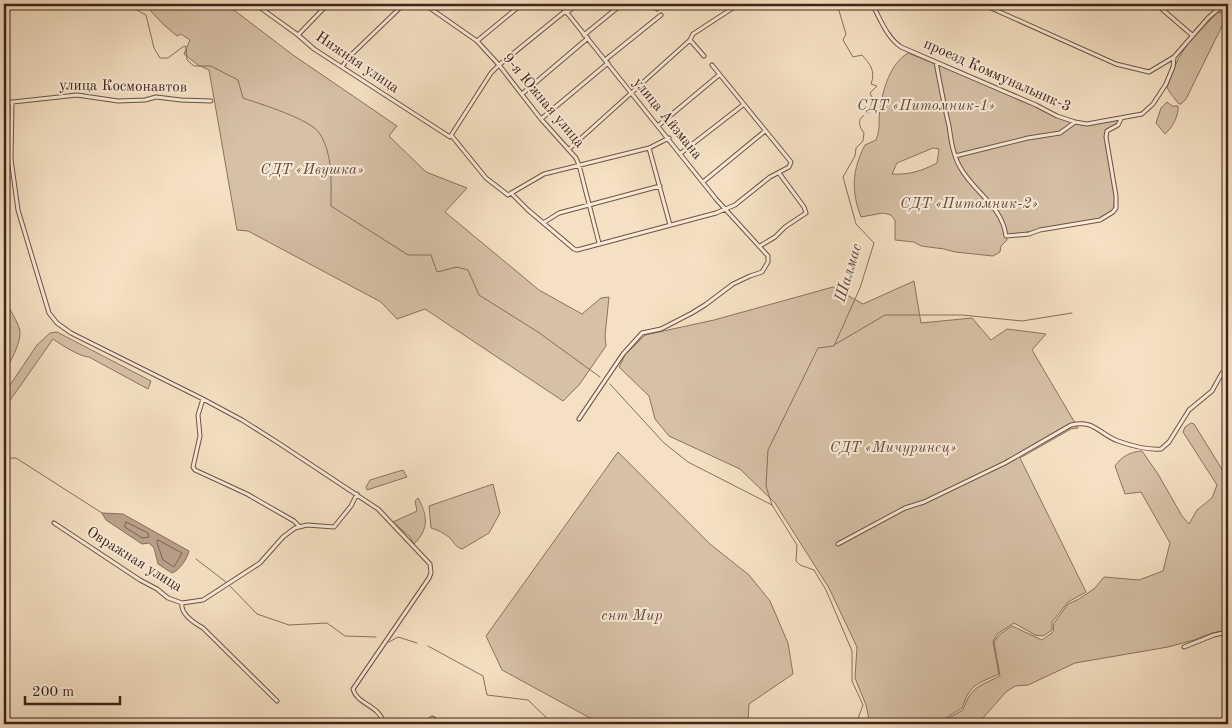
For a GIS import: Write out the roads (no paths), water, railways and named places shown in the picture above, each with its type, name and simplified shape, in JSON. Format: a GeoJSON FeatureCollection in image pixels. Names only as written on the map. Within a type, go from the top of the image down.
{"type":"FeatureCollection","features":[{"type":"Feature","properties":{"kind":"street","name":"Нижняя улица"},"geometry":{"type":"LineString","coordinates":[[255,4],[314,49],[450,136],[486,178],[509,194],[574,249],[577,250],[599,243]]}},
{"type":"Feature","properties":{"kind":"street"},"geometry":{"type":"LineString","coordinates":[[298,35],[328,4]]}},
{"type":"Feature","properties":{"kind":"street"},"geometry":{"type":"LineString","coordinates":[[342,67],[348,58],[404,4]]}},
{"type":"Feature","properties":{"kind":"street","name":"9-я Южная улица"},"geometry":{"type":"LineString","coordinates":[[424,4],[477,41],[499,65],[541,119],[576,158],[599,243]]}},
{"type":"Feature","properties":{"kind":"street"},"geometry":{"type":"LineString","coordinates":[[477,41],[522,4]]}},
{"type":"Feature","properties":{"kind":"street","name":"улица Айзмана"},"geometry":{"type":"LineString","coordinates":[[560,4],[725,209],[760,246]]}},
{"type":"Feature","properties":{"kind":"street"},"geometry":{"type":"LineString","coordinates":[[450,136],[491,73],[574,4]]}},
{"type":"Feature","properties":{"kind":"street"},"geometry":{"type":"LineString","coordinates":[[565,12],[578,4]]}},
{"type":"Feature","properties":{"kind":"street"},"geometry":{"type":"LineString","coordinates":[[584,34],[622,4]]}},
{"type":"Feature","properties":{"kind":"street"},"geometry":{"type":"LineString","coordinates":[[653,4],[657,9]]}},
{"type":"Feature","properties":{"kind":"street"},"geometry":{"type":"LineString","coordinates":[[569,149],[690,40],[696,32],[739,4]]}},
{"type":"Feature","properties":{"kind":"street","name":"проезд Коммунальник-3"},"geometry":{"type":"LineString","coordinates":[[872,4],[897,44],[1057,116],[1087,124],[1142,114],[1154,104],[1166,84],[1173,67],[1174,57],[1192,35],[1216,11],[1228,4]]}},
{"type":"Feature","properties":{"kind":"street"},"geometry":{"type":"LineString","coordinates":[[985,4],[1116,64],[1133,69],[1149,72],[1174,57]]}},
{"type":"Feature","properties":{"kind":"street"},"geometry":{"type":"LineString","coordinates":[[1156,4],[1192,35]]}},
{"type":"Feature","properties":{"kind":"street"},"geometry":{"type":"LineString","coordinates":[[541,119],[661,15]]}},
{"type":"Feature","properties":{"kind":"street"},"geometry":{"type":"LineString","coordinates":[[522,94],[588,38]]}},
{"type":"Feature","properties":{"kind":"street"},"geometry":{"type":"LineString","coordinates":[[690,40],[704,56]]}},
{"type":"Feature","properties":{"kind":"street"},"geometry":{"type":"LineString","coordinates":[[936,61],[955,156],[963,172],[983,194],[1002,220],[1006,236],[1029,234],[1040,230],[1100,220],[1116,208],[1116,196],[1106,137],[1108,131],[1118,125],[1121,118]]}},
{"type":"Feature","properties":{"kind":"street"},"geometry":{"type":"LineString","coordinates":[[599,243],[716,214],[735,205],[770,176],[779,173],[791,165],[786,156],[712,65]]}},
{"type":"Feature","properties":{"kind":"street"},"geometry":{"type":"LineString","coordinates":[[659,125],[719,75]]}},
{"type":"Feature","properties":{"kind":"street","name":"улица Космонавтов"},"geometry":{"type":"LineString","coordinates":[[4,103],[77,95],[118,101],[146,100],[156,97],[181,100],[212,100]]}},
{"type":"Feature","properties":{"kind":"street"},"geometry":{"type":"LineString","coordinates":[[12,102],[11,159],[18,210],[42,293],[52,319],[71,333],[242,420],[378,509],[427,560],[431,568],[429,578],[353,689],[354,694],[380,712],[384,724]]}},
{"type":"Feature","properties":{"kind":"street"},"geometry":{"type":"LineString","coordinates":[[681,153],[743,105]]}},
{"type":"Feature","properties":{"kind":"street"},"geometry":{"type":"LineString","coordinates":[[955,156],[1028,138],[1060,134],[1074,122]]}},
{"type":"Feature","properties":{"kind":"street"},"geometry":{"type":"LineString","coordinates":[[703,182],[765,131]]}},
{"type":"Feature","properties":{"kind":"street"},"geometry":{"type":"LineString","coordinates":[[509,194],[539,176],[649,148],[669,138]]}},
{"type":"Feature","properties":{"kind":"street"},"geometry":{"type":"LineString","coordinates":[[649,148],[670,225]]}},
{"type":"Feature","properties":{"kind":"street"},"geometry":{"type":"LineString","coordinates":[[579,419],[623,354],[642,333],[664,327],[705,305],[733,284],[766,269],[768,256],[760,246],[806,213],[804,207],[779,173]]}},
{"type":"Feature","properties":{"kind":"street"},"geometry":{"type":"LineString","coordinates":[[544,223],[559,213],[660,186]]}},
{"type":"Feature","properties":{"kind":"street"},"geometry":{"type":"LineString","coordinates":[[838,544],[905,508],[924,502],[1005,463],[1071,425],[1088,424],[1118,441],[1135,446],[1161,449],[1169,442],[1190,410],[1212,391],[1222,373],[1228,370]]}},
{"type":"Feature","properties":{"kind":"street"},"geometry":{"type":"LineString","coordinates":[[203,399],[198,415],[200,436],[193,467],[195,470],[247,494],[294,521],[299,526],[334,527],[352,505],[357,494]]}},
{"type":"Feature","properties":{"kind":"street","name":"Овражная улица"},"geometry":{"type":"LineString","coordinates":[[54,523],[168,598],[182,603],[203,600],[260,562],[283,537],[299,526]]}},
{"type":"Feature","properties":{"kind":"street"},"geometry":{"type":"LineString","coordinates":[[182,603],[181,609],[184,613],[203,628],[278,701]]}},
{"type":"Feature","properties":{"kind":"street"},"geometry":{"type":"LineString","coordinates":[[1184,647],[1214,635],[1228,632]]}},
{"type":"Feature","properties":{"kind":"street"},"geometry":{"type":"LineString","coordinates":[[426,724],[432,718],[442,724]]}},
{"type":"Feature","properties":{"kind":"street"},"geometry":{"type":"LineString","coordinates":[[1221,724],[1228,721]]}},
{"type":"Feature","properties":{"kind":"water"},"geometry":{"type":"Polygon","coordinates":[[[102,513],[123,514],[189,551],[185,561],[172,573],[158,564],[154,548],[149,543],[142,544],[106,520],[102,513]]]}},
{"type":"Feature","properties":{"kind":"waterway"},"geometry":{"type":"LineString","coordinates":[[126,4],[146,15],[154,48],[160,58],[168,58],[184,46],[186,47],[187,60],[194,66],[211,66],[238,80],[243,98],[284,113],[315,128],[324,142],[329,160],[331,206],[408,255],[431,255],[437,272],[457,267],[468,270],[479,295],[538,332],[600,377]]}},
{"type":"Feature","properties":{"kind":"waterway","name":"Шалмас"},"geometry":{"type":"LineString","coordinates":[[772,505],[766,486],[768,450],[818,348],[834,346],[860,288],[874,243],[856,224],[843,177],[855,156],[856,148],[863,141],[864,133],[860,119],[868,114],[872,105],[870,93],[877,86],[871,84],[872,71],[862,55],[853,57],[843,40],[846,34],[837,4]]}},
{"type":"Feature","properties":{"kind":"waterway"},"geometry":{"type":"LineString","coordinates":[[834,345],[885,315],[962,315],[1022,321],[1072,313]]}},
{"type":"Feature","properties":{"kind":"waterway"},"geometry":{"type":"LineString","coordinates":[[610,384],[664,443],[688,462],[772,505],[797,545],[796,561],[800,565],[814,570],[826,590],[852,651],[852,681],[863,705],[856,724]]}},
{"type":"Feature","properties":{"kind":"waterway"},"geometry":{"type":"LineString","coordinates":[[4,458],[16,458],[102,513]]}},
{"type":"Feature","properties":{"kind":"waterway"},"geometry":{"type":"LineString","coordinates":[[196,559],[226,582]]}},
{"type":"Feature","properties":{"kind":"waterway"},"geometry":{"type":"LineString","coordinates":[[229,585],[257,614],[289,625],[327,623],[345,636],[376,637]]}},
{"type":"Feature","properties":{"kind":"waterway"},"geometry":{"type":"LineString","coordinates":[[389,642],[398,637],[417,643]]}},
{"type":"Feature","properties":{"kind":"waterway"},"geometry":{"type":"LineString","coordinates":[[428,646],[483,676],[487,695],[528,700],[553,724]]}},
{"type":"Feature","properties":{"kind":"park label","name":"СДТ «Питомник-1»"},"geometry":{"type":"Point","coordinates":[926,106]}},
{"type":"Feature","properties":{"kind":"park label","name":"СДТ «Ивушка»"},"geometry":{"type":"Point","coordinates":[312,170]}},
{"type":"Feature","properties":{"kind":"park label","name":"СДТ «Питомник-2»"},"geometry":{"type":"Point","coordinates":[969,204]}},
{"type":"Feature","properties":{"kind":"park label","name":"СДТ «Мичуринец»"},"geometry":{"type":"Point","coordinates":[893,448]}},
{"type":"Feature","properties":{"kind":"park label","name":"снт Мир"},"geometry":{"type":"Point","coordinates":[632,616]}}]}
